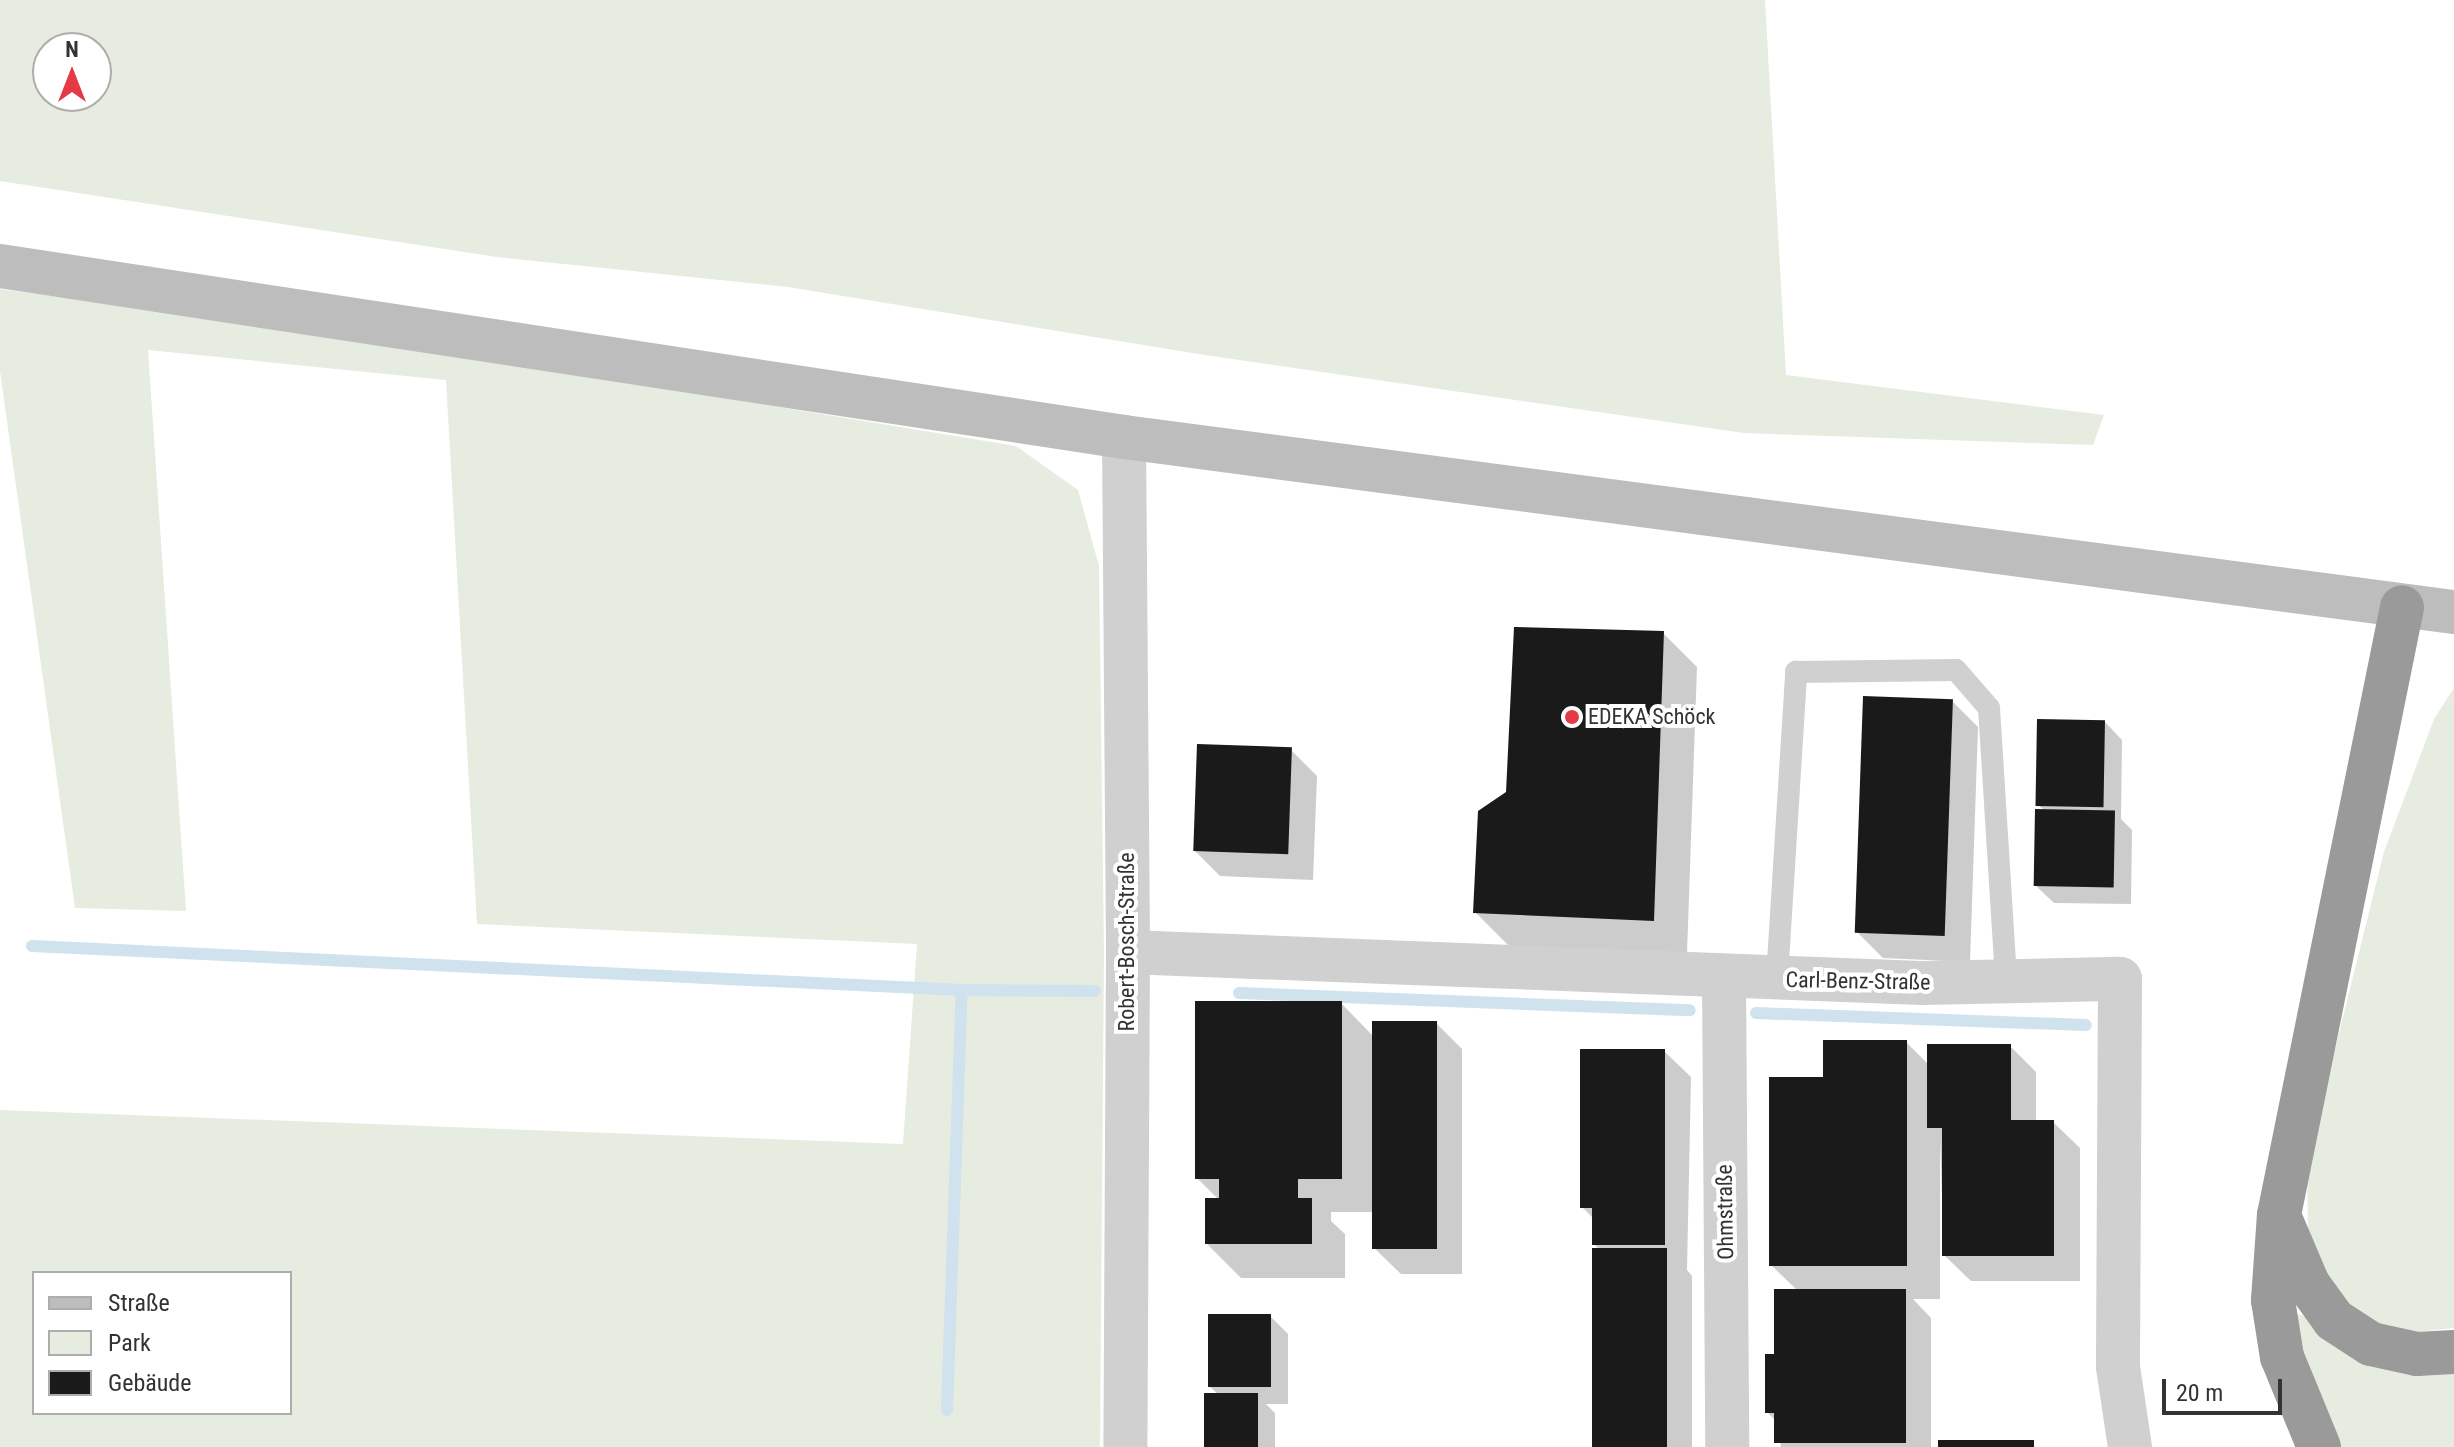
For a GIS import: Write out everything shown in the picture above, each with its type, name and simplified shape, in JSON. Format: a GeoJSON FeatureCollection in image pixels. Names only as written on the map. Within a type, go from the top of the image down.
{"type":"FeatureCollection","features":[{"type":"Feature","properties":{"kind":"highway"},"geometry":{"type":"LineString","coordinates":[[2319,1447],[2282,1357],[2273,1300],[2279,1215],[2402,607]]}},
{"type":"Feature","properties":{"kind":"highway"},"geometry":{"type":"LineString","coordinates":[[2279,1215],[2308,1284],[2334,1320],[2371,1344],[2417,1354],[2454,1352]]}},
{"type":"Feature","properties":{"kind":"main road"},"geometry":{"type":"LineString","coordinates":[[0,266],[1124,437],[2454,612]]}},
{"type":"Feature","properties":{"kind":"street","name":"Robert-Bosch-Straße"},"geometry":{"type":"LineString","coordinates":[[1124,437],[1128,952],[1125,1447]]}},
{"type":"Feature","properties":{"kind":"street","name":"Carl-Benz-Straße"},"geometry":{"type":"LineString","coordinates":[[1128,952],[1724,977],[2006,981],[2120,979],[2118,1367],[2130,1447]]}},
{"type":"Feature","properties":{"kind":"street","name":"Ohmstraße"},"geometry":{"type":"LineString","coordinates":[[1724,977],[1727,1447]]}},
{"type":"Feature","properties":{"kind":"lane"},"geometry":{"type":"LineString","coordinates":[[1777,978],[1796,672],[1956,670],[1989,708],[2006,981]]}},
{"type":"Feature","properties":{"kind":"green space"},"geometry":{"type":"Polygon","coordinates":[[[0,0],[1765,0],[1786,375],[2104,415],[2093,445],[1744,433],[1205,355],[788,287],[497,257],[0,181],[0,0]]]}},
{"type":"Feature","properties":{"kind":"green space"},"geometry":{"type":"Polygon","coordinates":[[[0,289],[353,337],[1016,446],[1078,490],[1099,566],[1104,952],[1100,1447],[0,1447],[0,1110],[903,1144],[917,944],[477,924],[446,380],[148,350],[186,911],[75,908],[0,371],[0,289]]]}},
{"type":"Feature","properties":{"kind":"green space"},"geometry":{"type":"Polygon","coordinates":[[[2454,688],[2454,1328],[2407,1333],[2377,1324],[2339,1296],[2324,1273],[2308,1230],[2307,1162],[2384,852],[2434,719],[2454,688]]]}},
{"type":"Feature","properties":{"kind":"green space"},"geometry":{"type":"Polygon","coordinates":[[[2298,1314],[2454,1369],[2454,1447],[2340,1447],[2292,1320],[2298,1314]]]}},
{"type":"Feature","properties":{"kind":"building"},"geometry":{"type":"Polygon","coordinates":[[[1514,627],[1664,631],[1654,921],[1473,913],[1478,811],[1506,792],[1514,627]]]}},
{"type":"Feature","properties":{"kind":"building"},"geometry":{"type":"Polygon","coordinates":[[[1863,696],[1953,699],[1945,936],[1855,933],[1863,696]]]}},
{"type":"Feature","properties":{"kind":"building"},"geometry":{"type":"Polygon","coordinates":[[[2037,719],[2105,720],[2103,807],[2035,806],[2037,719]]]}},
{"type":"Feature","properties":{"kind":"building"},"geometry":{"type":"Polygon","coordinates":[[[1197,744],[1292,747],[1288,854],[1193,851],[1197,744]]]}},
{"type":"Feature","properties":{"kind":"building"},"geometry":{"type":"Polygon","coordinates":[[[2035,809],[2115,810],[2114,887],[2034,886],[2035,809]]]}},
{"type":"Feature","properties":{"kind":"building"},"geometry":{"type":"Polygon","coordinates":[[[1195,1001],[1342,1001],[1342,1179],[1298,1179],[1298,1198],[1312,1198],[1312,1244],[1205,1244],[1205,1198],[1219,1198],[1219,1179],[1195,1179],[1195,1001]]]}},
{"type":"Feature","properties":{"kind":"building"},"geometry":{"type":"Polygon","coordinates":[[[1372,1021],[1437,1021],[1437,1249],[1372,1249],[1372,1021]]]}},
{"type":"Feature","properties":{"kind":"building"},"geometry":{"type":"Polygon","coordinates":[[[1823,1040],[1907,1040],[1907,1266],[1769,1266],[1769,1077],[1823,1077],[1823,1040]]]}},
{"type":"Feature","properties":{"kind":"building"},"geometry":{"type":"Polygon","coordinates":[[[1927,1044],[2011,1044],[2011,1120],[2054,1120],[2054,1256],[1942,1256],[1942,1128],[1927,1128],[1927,1044]]]}},
{"type":"Feature","properties":{"kind":"building"},"geometry":{"type":"Polygon","coordinates":[[[1580,1049],[1665,1049],[1665,1245],[1592,1245],[1592,1208],[1580,1208],[1580,1049]]]}},
{"type":"Feature","properties":{"kind":"building"},"geometry":{"type":"Polygon","coordinates":[[[1592,1248],[1667,1248],[1667,1447],[1592,1447],[1592,1248]]]}},
{"type":"Feature","properties":{"kind":"building"},"geometry":{"type":"Polygon","coordinates":[[[1774,1289],[1906,1289],[1906,1443],[1774,1443],[1774,1413],[1765,1413],[1765,1354],[1774,1354],[1774,1289]]]}},
{"type":"Feature","properties":{"kind":"building"},"geometry":{"type":"Polygon","coordinates":[[[1208,1314],[1271,1314],[1271,1387],[1208,1387],[1208,1314]]]}},
{"type":"Feature","properties":{"kind":"building"},"geometry":{"type":"Polygon","coordinates":[[[1204,1393],[1258,1393],[1258,1447],[1204,1447],[1204,1393]]]}},
{"type":"Feature","properties":{"kind":"building"},"geometry":{"type":"Polygon","coordinates":[[[1938,1440],[2034,1440],[2034,1447],[1938,1447],[1938,1440]]]}},
{"type":"Feature","properties":{"kind":"waterway"},"geometry":{"type":"LineString","coordinates":[[32,946],[962,990]]}},
{"type":"Feature","properties":{"kind":"waterway"},"geometry":{"type":"LineString","coordinates":[[947,1410],[962,990],[1095,991]]}},
{"type":"Feature","properties":{"kind":"waterway"},"geometry":{"type":"LineString","coordinates":[[1239,993],[1690,1010]]}},
{"type":"Feature","properties":{"kind":"waterway"},"geometry":{"type":"LineString","coordinates":[[1756,1013],[2086,1025]]}},
{"type":"Feature","properties":{"kind":"place","name":"EDEKA Schöck"},"geometry":{"type":"Point","coordinates":[1572,717]}}]}
